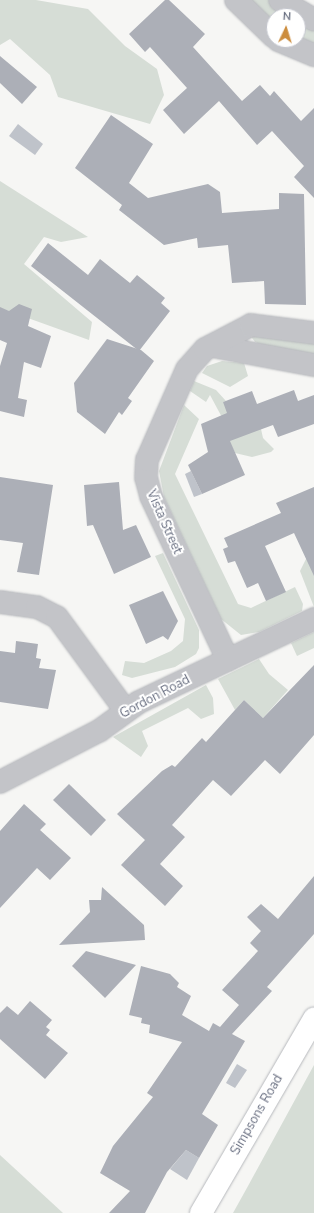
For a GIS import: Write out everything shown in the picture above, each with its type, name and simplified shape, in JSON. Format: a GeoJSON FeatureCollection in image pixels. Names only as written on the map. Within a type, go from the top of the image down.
{"type":"FeatureCollection","features":[{"type":"Feature","properties":{"kind":"main road","name":"Simpsons Road"},"geometry":{"type":"LineString","coordinates":[[201,1213],[314,1019]]}},
{"type":"Feature","properties":{"kind":"street"},"geometry":{"type":"LineString","coordinates":[[236,0],[266,29]]}},
{"type":"Feature","properties":{"kind":"street"},"geometry":{"type":"LineString","coordinates":[[280,0],[314,20]]}},
{"type":"Feature","properties":{"kind":"street"},"geometry":{"type":"LineString","coordinates":[[297,48],[314,55]]}},
{"type":"Feature","properties":{"kind":"street","name":"Vista Street"},"geometry":{"type":"LineString","coordinates":[[228,660],[151,496],[146,477],[148,456],[187,369],[196,357],[212,346],[251,325],[314,333]]}},
{"type":"Feature","properties":{"kind":"street"},"geometry":{"type":"LineString","coordinates":[[212,346],[314,365]]}},
{"type":"Feature","properties":{"kind":"street"},"geometry":{"type":"LineString","coordinates":[[0,602],[37,607],[57,617],[126,710]]}},
{"type":"Feature","properties":{"kind":"street","name":"Gordon Road"},"geometry":{"type":"LineString","coordinates":[[0,782],[94,733],[126,710],[314,619]]}},
{"type":"Feature","properties":{"kind":"shaded area"},"geometry":{"type":"Polygon","coordinates":[[[0,0],[36,0],[88,9],[125,46],[157,69],[164,95],[150,124],[58,97],[50,75],[10,39],[0,45],[0,0]]]}},
{"type":"Feature","properties":{"kind":"shaded area"},"geometry":{"type":"Polygon","coordinates":[[[246,0],[273,0],[284,8],[266,8],[266,20],[246,0]]]}},
{"type":"Feature","properties":{"kind":"shaded area"},"geometry":{"type":"Polygon","coordinates":[[[306,22],[314,26],[314,48],[306,44],[306,22]]]}},
{"type":"Feature","properties":{"kind":"shaded area"},"geometry":{"type":"Polygon","coordinates":[[[18,124],[43,144],[35,155],[9,136],[18,124]]]}},
{"type":"Feature","properties":{"kind":"shaded area"},"geometry":{"type":"Polygon","coordinates":[[[0,181],[88,237],[61,242],[44,237],[24,264],[92,322],[89,340],[0,308],[0,181]]]}},
{"type":"Feature","properties":{"kind":"shaded area"},"geometry":{"type":"Polygon","coordinates":[[[250,335],[314,340],[314,358],[267,347],[255,342],[250,335]]]}},
{"type":"Feature","properties":{"kind":"shaded area"},"geometry":{"type":"Polygon","coordinates":[[[222,361],[244,363],[248,376],[230,387],[202,373],[207,366],[222,361]]]}},
{"type":"Feature","properties":{"kind":"shaded area"},"geometry":{"type":"Polygon","coordinates":[[[194,381],[216,390],[226,401],[223,402],[261,429],[263,438],[274,449],[271,452],[252,457],[235,453],[228,438],[232,436],[210,395],[206,402],[190,391],[194,381]]]}},
{"type":"Feature","properties":{"kind":"shaded area"},"geometry":{"type":"Polygon","coordinates":[[[184,405],[199,419],[175,474],[238,604],[251,608],[295,587],[303,604],[302,611],[259,632],[241,635],[221,619],[164,497],[159,471],[184,405]]]}},
{"type":"Feature","properties":{"kind":"shaded area"},"geometry":{"type":"Polygon","coordinates":[[[191,471],[202,494],[194,497],[185,474],[191,471]]]}},
{"type":"Feature","properties":{"kind":"shaded area"},"geometry":{"type":"Polygon","coordinates":[[[163,553],[199,630],[199,648],[196,654],[175,667],[132,678],[122,675],[125,661],[144,663],[171,651],[183,641],[185,619],[155,556],[163,553]]]}},
{"type":"Feature","properties":{"kind":"shaded area"},"geometry":{"type":"Polygon","coordinates":[[[314,555],[314,607],[300,571],[306,559],[314,555]]]}},
{"type":"Feature","properties":{"kind":"shaded area"},"geometry":{"type":"Polygon","coordinates":[[[314,632],[314,648],[297,656],[291,643],[314,632]]]}},
{"type":"Feature","properties":{"kind":"shaded area"},"geometry":{"type":"Polygon","coordinates":[[[259,659],[269,674],[288,690],[263,718],[244,700],[235,710],[218,679],[259,659]]]}},
{"type":"Feature","properties":{"kind":"shaded area"},"geometry":{"type":"Polygon","coordinates":[[[206,685],[213,698],[214,714],[201,719],[188,708],[142,731],[148,746],[141,757],[113,737],[206,685]]]}},
{"type":"Feature","properties":{"kind":"shaded area"},"geometry":{"type":"Polygon","coordinates":[[[237,1064],[247,1070],[235,1088],[226,1083],[237,1064]]]}},
{"type":"Feature","properties":{"kind":"shaded area"},"geometry":{"type":"Polygon","coordinates":[[[314,1065],[314,1213],[233,1213],[248,1186],[314,1065]]]}},
{"type":"Feature","properties":{"kind":"shaded area"},"geometry":{"type":"Polygon","coordinates":[[[186,1150],[199,1158],[187,1180],[170,1169],[186,1150]]]}},
{"type":"Feature","properties":{"kind":"shaded area"},"geometry":{"type":"Polygon","coordinates":[[[0,1155],[63,1213],[0,1213],[0,1155]]]}},
{"type":"Feature","properties":{"kind":"building"},"geometry":{"type":"Polygon","coordinates":[[[165,0],[169,0],[205,34],[193,47],[242,101],[260,85],[270,96],[274,91],[301,121],[314,108],[314,198],[294,177],[304,166],[272,131],[257,145],[219,101],[184,134],[163,110],[187,88],[150,47],[145,52],[129,34],[165,0]]]}},
{"type":"Feature","properties":{"kind":"building"},"geometry":{"type":"Polygon","coordinates":[[[0,56],[37,87],[22,104],[0,83],[0,56]]]}},
{"type":"Feature","properties":{"kind":"building"},"geometry":{"type":"Polygon","coordinates":[[[111,115],[153,144],[129,183],[148,198],[208,184],[220,192],[222,213],[279,209],[279,193],[304,194],[306,305],[265,304],[264,281],[232,283],[228,245],[198,248],[197,238],[164,245],[119,210],[122,205],[75,168],[111,115]]]}},
{"type":"Feature","properties":{"kind":"building"},"geometry":{"type":"Polygon","coordinates":[[[48,243],[88,275],[100,259],[130,283],[137,275],[165,298],[161,303],[170,311],[139,351],[31,266],[48,243]]]}},
{"type":"Feature","properties":{"kind":"building"},"geometry":{"type":"Polygon","coordinates":[[[19,304],[32,309],[28,326],[51,336],[41,368],[24,362],[18,398],[27,400],[24,417],[0,411],[0,366],[7,343],[0,340],[0,307],[9,311],[19,304]]]}},
{"type":"Feature","properties":{"kind":"building"},"geometry":{"type":"Polygon","coordinates":[[[107,339],[141,350],[154,361],[128,398],[132,401],[122,415],[119,412],[105,434],[77,412],[74,383],[107,339]]]}},
{"type":"Feature","properties":{"kind":"building"},"geometry":{"type":"Polygon","coordinates":[[[294,390],[298,401],[314,395],[314,424],[278,437],[273,425],[230,441],[245,475],[202,494],[188,465],[208,452],[201,424],[227,413],[223,402],[252,391],[257,404],[294,390]]]}},
{"type":"Feature","properties":{"kind":"building"},"geometry":{"type":"Polygon","coordinates":[[[0,477],[53,485],[39,575],[17,572],[23,543],[0,540],[0,477]]]}},
{"type":"Feature","properties":{"kind":"building"},"geometry":{"type":"Polygon","coordinates":[[[119,482],[123,530],[136,525],[151,557],[114,574],[93,525],[87,526],[84,485],[119,482]]]}},
{"type":"Feature","properties":{"kind":"building"},"geometry":{"type":"Polygon","coordinates":[[[314,487],[314,576],[294,533],[265,546],[286,592],[266,601],[258,583],[247,588],[235,561],[228,563],[223,549],[228,547],[224,538],[281,513],[276,503],[314,487]]]}},
{"type":"Feature","properties":{"kind":"building"},"geometry":{"type":"Polygon","coordinates":[[[163,591],[178,621],[168,640],[163,636],[146,644],[129,605],[163,591]]]}},
{"type":"Feature","properties":{"kind":"building"},"geometry":{"type":"Polygon","coordinates":[[[16,641],[38,644],[36,658],[41,659],[39,668],[56,670],[48,709],[0,702],[0,651],[15,653],[16,641]]]}},
{"type":"Feature","properties":{"kind":"building"},"geometry":{"type":"Polygon","coordinates":[[[314,665],[314,735],[280,774],[265,760],[231,796],[213,780],[172,825],[185,837],[160,864],[183,886],[165,906],[121,865],[145,840],[117,814],[162,771],[172,765],[175,767],[202,738],[206,742],[244,700],[263,718],[314,665]]]}},
{"type":"Feature","properties":{"kind":"building"},"geometry":{"type":"Polygon","coordinates":[[[69,784],[106,820],[91,836],[53,800],[69,784]]]}},
{"type":"Feature","properties":{"kind":"building"},"geometry":{"type":"Polygon","coordinates":[[[24,804],[46,824],[40,830],[71,858],[50,880],[37,868],[0,908],[0,831],[24,804]]]}},
{"type":"Feature","properties":{"kind":"building"},"geometry":{"type":"Polygon","coordinates":[[[314,876],[314,934],[267,987],[272,991],[232,1034],[245,1041],[202,1114],[218,1125],[199,1158],[186,1150],[167,1172],[145,1213],[109,1213],[130,1191],[100,1173],[113,1146],[153,1097],[147,1093],[182,1042],[149,1033],[150,1025],[141,1023],[142,1018],[129,1015],[141,966],[170,974],[179,983],[177,987],[191,996],[182,1015],[209,1031],[213,1023],[220,1027],[239,1005],[222,990],[258,951],[250,943],[261,931],[247,917],[261,904],[278,919],[314,876]]]}},
{"type":"Feature","properties":{"kind":"building"},"geometry":{"type":"Polygon","coordinates":[[[102,887],[144,925],[145,940],[59,945],[90,912],[89,900],[101,900],[102,887]]]}},
{"type":"Feature","properties":{"kind":"building"},"geometry":{"type":"Polygon","coordinates":[[[86,951],[136,965],[105,998],[72,966],[86,951]]]}},
{"type":"Feature","properties":{"kind":"building"},"geometry":{"type":"Polygon","coordinates":[[[30,1001],[52,1020],[46,1027],[50,1030],[46,1035],[68,1053],[45,1079],[0,1039],[0,1013],[7,1006],[18,1015],[30,1001]]]}}]}
